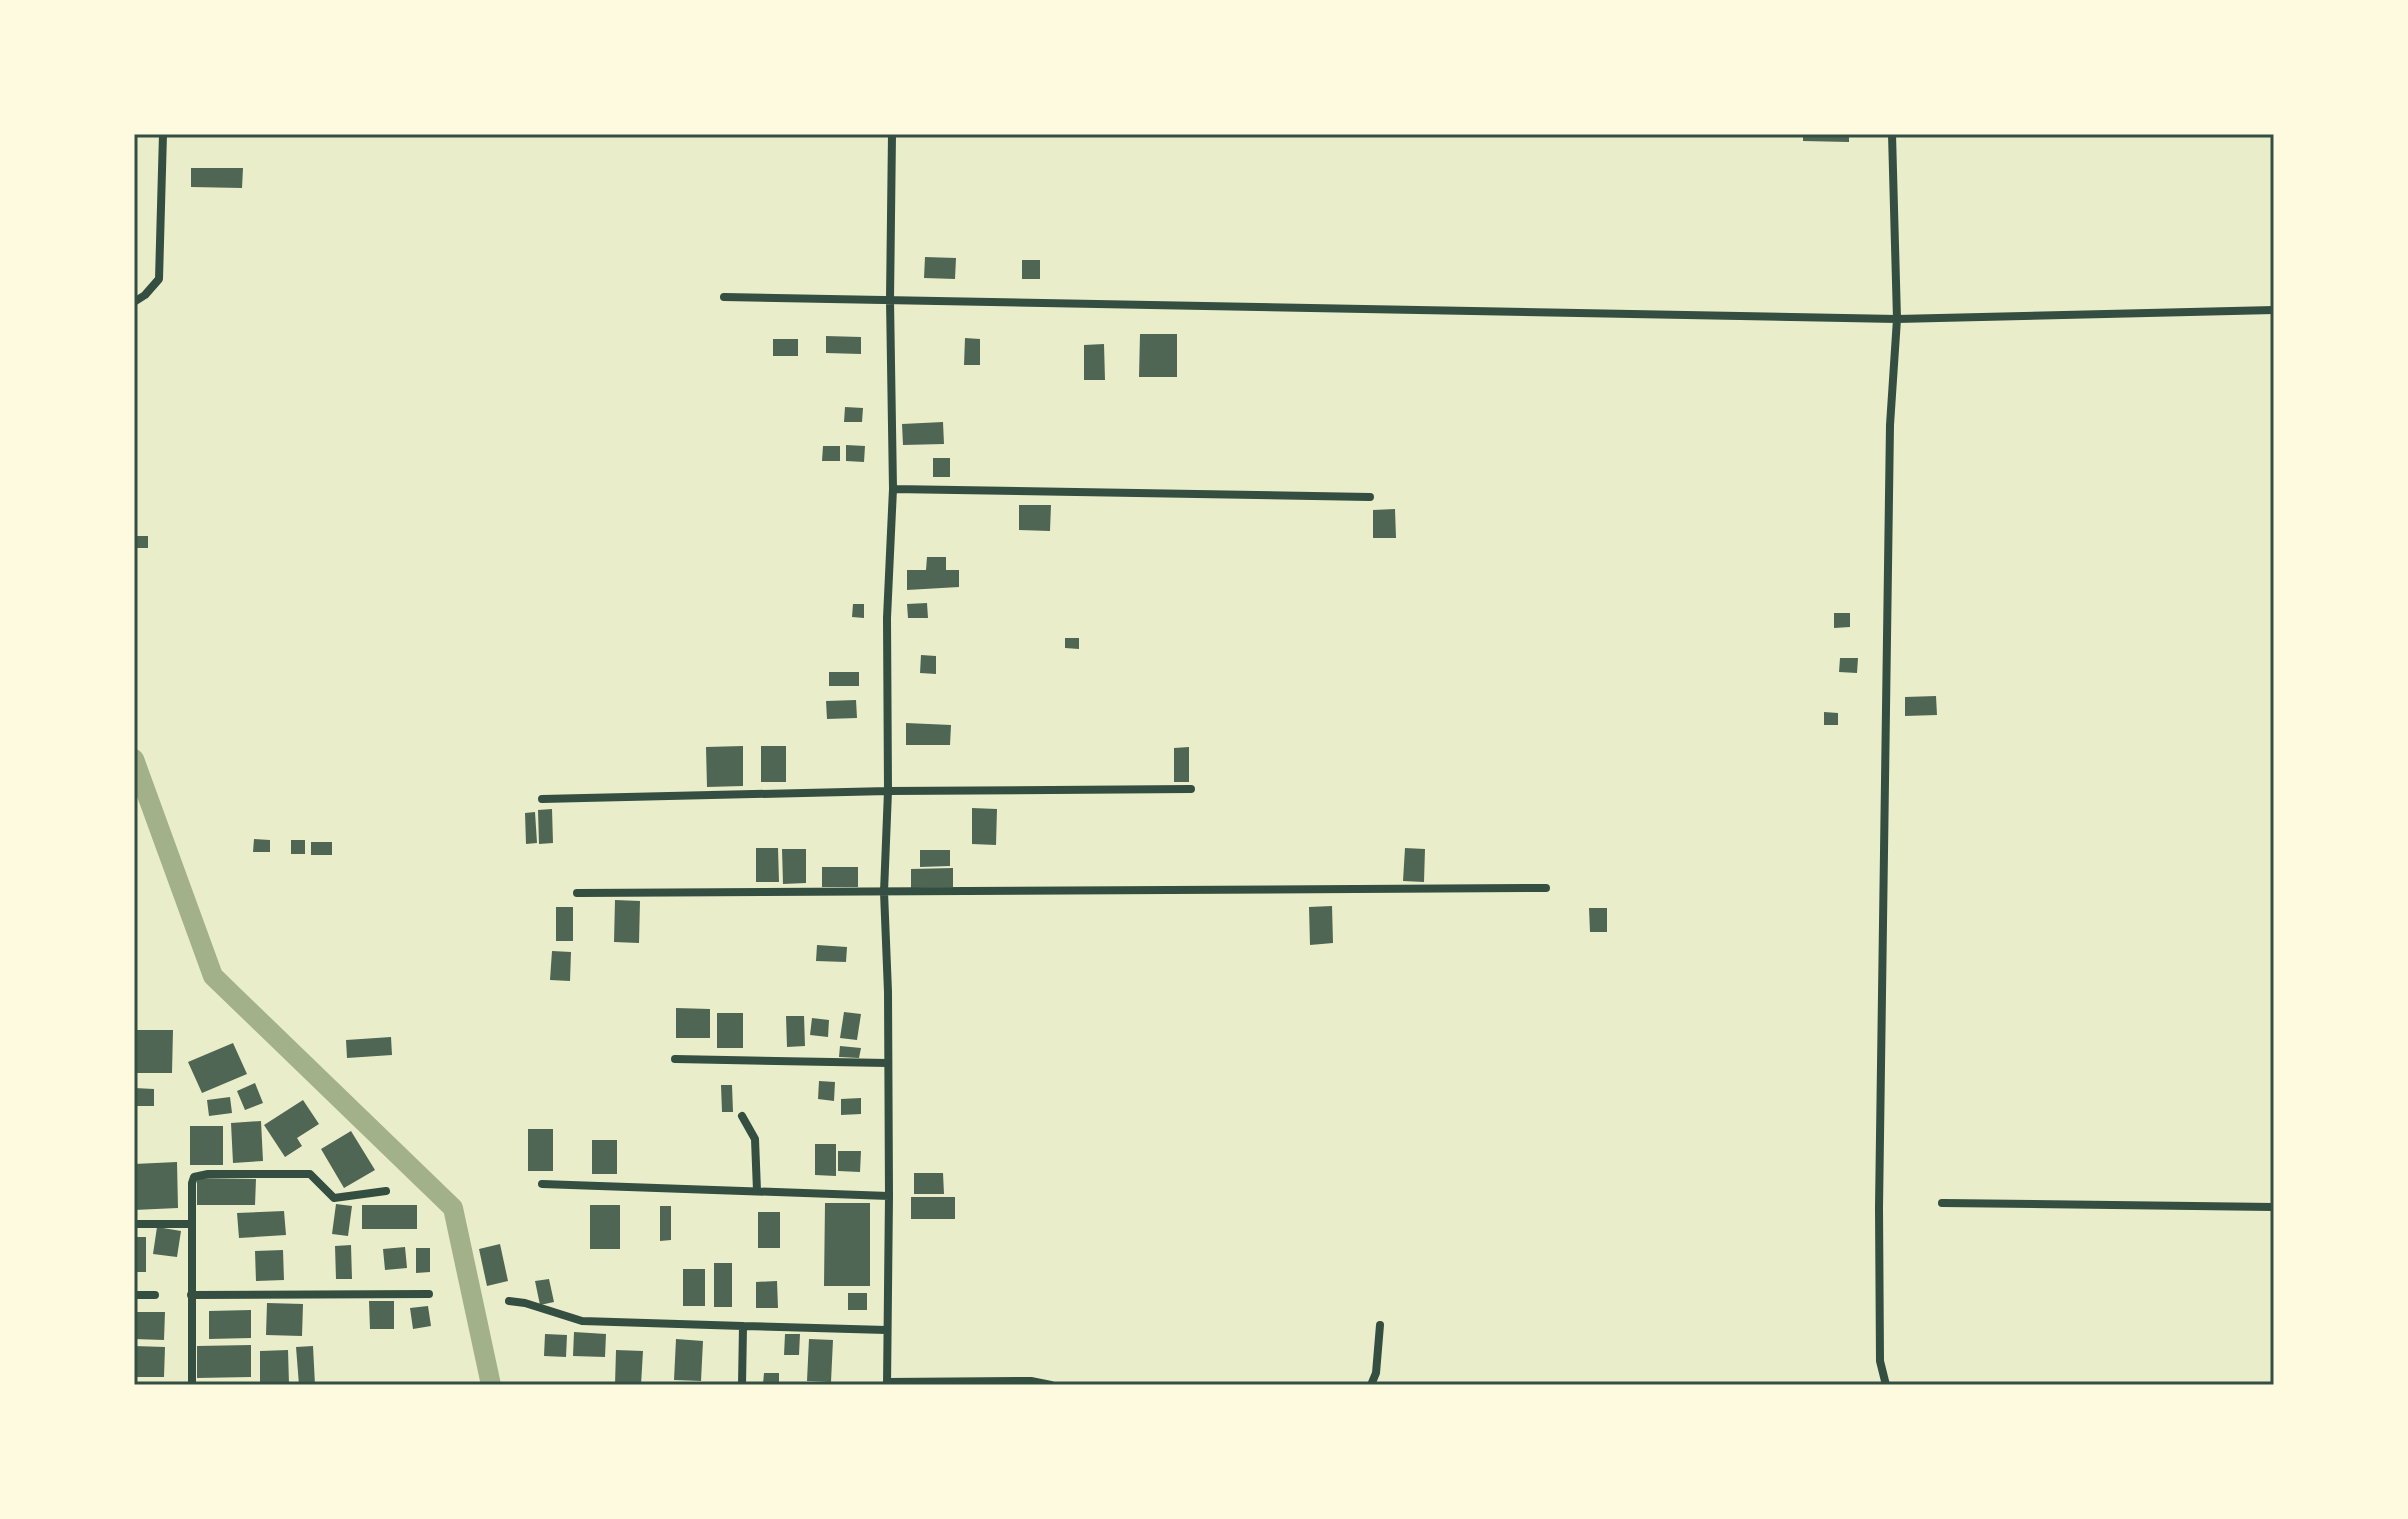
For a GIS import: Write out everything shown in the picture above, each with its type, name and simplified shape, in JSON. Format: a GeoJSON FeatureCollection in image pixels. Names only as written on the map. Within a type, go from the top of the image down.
{"type":"FeatureCollection","features":[{"type":"Feature","properties":{"kind":"street"},"geometry":{"type":"LineString","coordinates":[[134,302],[159,279],[163,134]]}},
{"type":"Feature","properties":{"kind":"street"},"geometry":{"type":"LineString","coordinates":[[892,134],[890,300],[893,489],[887,618],[888,791],[884,892],[888,992],[887,1384],[1031,1381],[1059,1385]]}},
{"type":"Feature","properties":{"kind":"street"},"geometry":{"type":"LineString","coordinates":[[1886,1385],[1880,1361],[1879,1208],[1890,425],[1897,319],[1892,134]]}},
{"type":"Feature","properties":{"kind":"street"},"geometry":{"type":"LineString","coordinates":[[724,297],[1897,319],[2274,310]]}},
{"type":"Feature","properties":{"kind":"street"},"geometry":{"type":"LineString","coordinates":[[893,489],[1370,497]]}},
{"type":"Feature","properties":{"kind":"street"},"geometry":{"type":"LineString","coordinates":[[542,799],[888,791],[1191,789]]}},
{"type":"Feature","properties":{"kind":"street"},"geometry":{"type":"LineString","coordinates":[[577,893],[1546,888]]}},
{"type":"Feature","properties":{"kind":"street"},"geometry":{"type":"LineString","coordinates":[[675,1059],[887,1063]]}},
{"type":"Feature","properties":{"kind":"street"},"geometry":{"type":"LineString","coordinates":[[742,1116],[755,1139],[757,1191]]}},
{"type":"Feature","properties":{"kind":"street"},"geometry":{"type":"LineString","coordinates":[[192,1385],[194,1177],[310,1174],[334,1198],[386,1191]]}},
{"type":"Feature","properties":{"kind":"street"},"geometry":{"type":"LineString","coordinates":[[542,1184],[889,1196]]}},
{"type":"Feature","properties":{"kind":"street"},"geometry":{"type":"LineString","coordinates":[[1942,1203],[2274,1207]]}},
{"type":"Feature","properties":{"kind":"street"},"geometry":{"type":"LineString","coordinates":[[134,1224],[192,1224]]}},
{"type":"Feature","properties":{"kind":"street"},"geometry":{"type":"LineString","coordinates":[[191,1295],[429,1294]]}},
{"type":"Feature","properties":{"kind":"street"},"geometry":{"type":"LineString","coordinates":[[134,1295],[155,1295]]}},
{"type":"Feature","properties":{"kind":"street"},"geometry":{"type":"LineString","coordinates":[[509,1301],[582,1321],[886,1330]]}},
{"type":"Feature","properties":{"kind":"street"},"geometry":{"type":"LineString","coordinates":[[1371,1385],[1376,1373],[1380,1325]]}},
{"type":"Feature","properties":{"kind":"street"},"geometry":{"type":"LineString","coordinates":[[742,1385],[743,1326]]}},
{"type":"Feature","properties":{"kind":"building"},"geometry":{"type":"Polygon","coordinates":[[[1803,134],[1849,134],[1849,142],[1803,141],[1803,134]]]}},
{"type":"Feature","properties":{"kind":"building"},"geometry":{"type":"Polygon","coordinates":[[[191,168],[243,168],[242,188],[191,187],[191,168]]]}},
{"type":"Feature","properties":{"kind":"building"},"geometry":{"type":"Polygon","coordinates":[[[925,257],[956,258],[955,279],[924,278],[925,257]]]}},
{"type":"Feature","properties":{"kind":"building"},"geometry":{"type":"Polygon","coordinates":[[[1022,260],[1040,260],[1040,279],[1022,279],[1022,260]]]}},
{"type":"Feature","properties":{"kind":"building"},"geometry":{"type":"Polygon","coordinates":[[[1140,334],[1177,334],[1177,377],[1139,377],[1140,334]]]}},
{"type":"Feature","properties":{"kind":"building"},"geometry":{"type":"Polygon","coordinates":[[[826,336],[861,337],[861,354],[826,353],[826,336]]]}},
{"type":"Feature","properties":{"kind":"building"},"geometry":{"type":"Polygon","coordinates":[[[965,338],[980,339],[980,365],[964,365],[965,338]]]}},
{"type":"Feature","properties":{"kind":"building"},"geometry":{"type":"Polygon","coordinates":[[[773,339],[798,339],[798,356],[773,356],[773,339]]]}},
{"type":"Feature","properties":{"kind":"building"},"geometry":{"type":"Polygon","coordinates":[[[1104,344],[1105,380],[1084,380],[1084,345],[1104,344]]]}},
{"type":"Feature","properties":{"kind":"building"},"geometry":{"type":"Polygon","coordinates":[[[845,407],[863,408],[862,422],[844,422],[845,407]]]}},
{"type":"Feature","properties":{"kind":"building"},"geometry":{"type":"Polygon","coordinates":[[[943,422],[944,444],[903,445],[902,424],[943,422]]]}},
{"type":"Feature","properties":{"kind":"building"},"geometry":{"type":"Polygon","coordinates":[[[846,445],[865,446],[864,462],[846,461],[846,445]]]}},
{"type":"Feature","properties":{"kind":"building"},"geometry":{"type":"Polygon","coordinates":[[[823,446],[840,446],[840,461],[822,461],[823,446]]]}},
{"type":"Feature","properties":{"kind":"building"},"geometry":{"type":"Polygon","coordinates":[[[933,458],[950,458],[950,477],[933,477],[933,458]]]}},
{"type":"Feature","properties":{"kind":"building"},"geometry":{"type":"Polygon","coordinates":[[[1019,505],[1051,505],[1050,531],[1019,530],[1019,505]]]}},
{"type":"Feature","properties":{"kind":"building"},"geometry":{"type":"Polygon","coordinates":[[[1395,509],[1396,538],[1373,538],[1373,510],[1395,509]]]}},
{"type":"Feature","properties":{"kind":"building"},"geometry":{"type":"Polygon","coordinates":[[[134,536],[148,536],[148,548],[134,548],[134,536]]]}},
{"type":"Feature","properties":{"kind":"building"},"geometry":{"type":"Polygon","coordinates":[[[927,557],[946,557],[946,570],[959,570],[959,587],[907,590],[907,570],[926,570],[927,557]]]}},
{"type":"Feature","properties":{"kind":"building"},"geometry":{"type":"Polygon","coordinates":[[[927,603],[928,618],[908,618],[907,604],[927,603]]]}},
{"type":"Feature","properties":{"kind":"building"},"geometry":{"type":"Polygon","coordinates":[[[853,604],[864,604],[864,618],[852,617],[853,604]]]}},
{"type":"Feature","properties":{"kind":"building"},"geometry":{"type":"Polygon","coordinates":[[[1834,613],[1850,613],[1850,627],[1834,628],[1834,613]]]}},
{"type":"Feature","properties":{"kind":"building"},"geometry":{"type":"Polygon","coordinates":[[[1065,638],[1079,638],[1079,649],[1065,648],[1065,638]]]}},
{"type":"Feature","properties":{"kind":"building"},"geometry":{"type":"Polygon","coordinates":[[[921,655],[936,656],[936,674],[920,673],[921,655]]]}},
{"type":"Feature","properties":{"kind":"building"},"geometry":{"type":"Polygon","coordinates":[[[1840,658],[1858,658],[1857,673],[1839,672],[1840,658]]]}},
{"type":"Feature","properties":{"kind":"building"},"geometry":{"type":"Polygon","coordinates":[[[829,672],[859,672],[859,686],[829,686],[829,672]]]}},
{"type":"Feature","properties":{"kind":"building"},"geometry":{"type":"Polygon","coordinates":[[[1936,696],[1937,715],[1905,716],[1905,697],[1936,696]]]}},
{"type":"Feature","properties":{"kind":"building"},"geometry":{"type":"Polygon","coordinates":[[[856,700],[857,718],[827,719],[826,701],[856,700]]]}},
{"type":"Feature","properties":{"kind":"building"},"geometry":{"type":"Polygon","coordinates":[[[1824,712],[1838,713],[1838,725],[1824,725],[1824,712]]]}},
{"type":"Feature","properties":{"kind":"building"},"geometry":{"type":"Polygon","coordinates":[[[906,723],[951,725],[950,745],[906,745],[906,723]]]}},
{"type":"Feature","properties":{"kind":"building"},"geometry":{"type":"Polygon","coordinates":[[[743,746],[743,786],[707,787],[706,747],[743,746]]]}},
{"type":"Feature","properties":{"kind":"building"},"geometry":{"type":"Polygon","coordinates":[[[761,746],[786,746],[786,782],[761,782],[761,746]]]}},
{"type":"Feature","properties":{"kind":"building"},"geometry":{"type":"Polygon","coordinates":[[[1189,747],[1189,782],[1174,782],[1174,748],[1189,747]]]}},
{"type":"Feature","properties":{"kind":"building"},"geometry":{"type":"Polygon","coordinates":[[[972,808],[997,809],[996,845],[972,844],[972,808]]]}},
{"type":"Feature","properties":{"kind":"building"},"geometry":{"type":"Polygon","coordinates":[[[552,809],[553,843],[539,844],[538,810],[552,809]]]}},
{"type":"Feature","properties":{"kind":"building"},"geometry":{"type":"Polygon","coordinates":[[[535,812],[537,843],[526,844],[525,813],[535,812]]]}},
{"type":"Feature","properties":{"kind":"building"},"geometry":{"type":"Polygon","coordinates":[[[254,839],[270,840],[270,852],[253,852],[254,839]]]}},
{"type":"Feature","properties":{"kind":"building"},"geometry":{"type":"Polygon","coordinates":[[[291,840],[305,840],[305,854],[291,854],[291,840]]]}},
{"type":"Feature","properties":{"kind":"building"},"geometry":{"type":"Polygon","coordinates":[[[311,842],[332,842],[332,855],[311,855],[311,842]]]}},
{"type":"Feature","properties":{"kind":"building"},"geometry":{"type":"Polygon","coordinates":[[[756,848],[778,848],[779,882],[756,882],[756,848]]]}},
{"type":"Feature","properties":{"kind":"building"},"geometry":{"type":"Polygon","coordinates":[[[1405,848],[1425,849],[1424,882],[1403,881],[1405,848]]]}},
{"type":"Feature","properties":{"kind":"building"},"geometry":{"type":"Polygon","coordinates":[[[782,849],[806,849],[806,883],[783,884],[782,849]]]}},
{"type":"Feature","properties":{"kind":"building"},"geometry":{"type":"Polygon","coordinates":[[[920,850],[950,850],[950,866],[920,867],[920,850]]]}},
{"type":"Feature","properties":{"kind":"building"},"geometry":{"type":"Polygon","coordinates":[[[822,867],[858,867],[858,887],[822,887],[822,867]]]}},
{"type":"Feature","properties":{"kind":"building"},"geometry":{"type":"Polygon","coordinates":[[[953,868],[953,887],[911,888],[911,869],[953,868]]]}},
{"type":"Feature","properties":{"kind":"building"},"geometry":{"type":"Polygon","coordinates":[[[615,900],[640,901],[639,943],[614,942],[615,900]]]}},
{"type":"Feature","properties":{"kind":"building"},"geometry":{"type":"Polygon","coordinates":[[[1332,906],[1333,943],[1310,945],[1309,907],[1332,906]]]}},
{"type":"Feature","properties":{"kind":"building"},"geometry":{"type":"Polygon","coordinates":[[[556,907],[573,907],[573,941],[556,941],[556,907]]]}},
{"type":"Feature","properties":{"kind":"building"},"geometry":{"type":"Polygon","coordinates":[[[1589,908],[1607,908],[1607,932],[1590,932],[1589,908]]]}},
{"type":"Feature","properties":{"kind":"building"},"geometry":{"type":"Polygon","coordinates":[[[817,945],[847,947],[846,962],[816,961],[817,945]]]}},
{"type":"Feature","properties":{"kind":"building"},"geometry":{"type":"Polygon","coordinates":[[[552,951],[571,952],[570,981],[550,980],[552,951]]]}},
{"type":"Feature","properties":{"kind":"building"},"geometry":{"type":"Polygon","coordinates":[[[676,1008],[710,1009],[710,1038],[676,1038],[676,1008]]]}},
{"type":"Feature","properties":{"kind":"building"},"geometry":{"type":"Polygon","coordinates":[[[844,1012],[861,1014],[857,1040],[840,1038],[844,1012]]]}},
{"type":"Feature","properties":{"kind":"building"},"geometry":{"type":"Polygon","coordinates":[[[717,1013],[743,1013],[743,1048],[717,1048],[717,1013]]]}},
{"type":"Feature","properties":{"kind":"building"},"geometry":{"type":"Polygon","coordinates":[[[786,1016],[804,1016],[805,1046],[787,1047],[786,1016]]]}},
{"type":"Feature","properties":{"kind":"building"},"geometry":{"type":"Polygon","coordinates":[[[812,1018],[829,1020],[828,1037],[810,1035],[812,1018]]]}},
{"type":"Feature","properties":{"kind":"building"},"geometry":{"type":"Polygon","coordinates":[[[134,1030],[173,1030],[172,1073],[134,1073],[134,1030]]]}},
{"type":"Feature","properties":{"kind":"building"},"geometry":{"type":"Polygon","coordinates":[[[391,1037],[392,1055],[347,1058],[346,1040],[391,1037]]]}},
{"type":"Feature","properties":{"kind":"building"},"geometry":{"type":"Polygon","coordinates":[[[233,1043],[247,1074],[202,1093],[188,1062],[233,1043]]]}},
{"type":"Feature","properties":{"kind":"building"},"geometry":{"type":"Polygon","coordinates":[[[840,1046],[861,1048],[859,1058],[839,1057],[840,1046]]]}},
{"type":"Feature","properties":{"kind":"building"},"geometry":{"type":"Polygon","coordinates":[[[819,1081],[835,1082],[834,1101],[818,1099],[819,1081]]]}},
{"type":"Feature","properties":{"kind":"building"},"geometry":{"type":"Polygon","coordinates":[[[255,1083],[263,1103],[245,1110],[237,1091],[255,1083]]]}},
{"type":"Feature","properties":{"kind":"building"},"geometry":{"type":"Polygon","coordinates":[[[721,1085],[732,1085],[733,1112],[722,1112],[721,1085]]]}},
{"type":"Feature","properties":{"kind":"building"},"geometry":{"type":"Polygon","coordinates":[[[134,1088],[154,1089],[154,1106],[134,1106],[134,1088]]]}},
{"type":"Feature","properties":{"kind":"building"},"geometry":{"type":"Polygon","coordinates":[[[230,1097],[232,1113],[209,1116],[207,1100],[230,1097]]]}},
{"type":"Feature","properties":{"kind":"building"},"geometry":{"type":"Polygon","coordinates":[[[861,1098],[861,1114],[841,1115],[841,1099],[861,1098]]]}},
{"type":"Feature","properties":{"kind":"building"},"geometry":{"type":"Polygon","coordinates":[[[303,1100],[319,1124],[297,1138],[302,1146],[285,1157],[264,1125],[303,1100]]]}},
{"type":"Feature","properties":{"kind":"building"},"geometry":{"type":"Polygon","coordinates":[[[261,1121],[263,1161],[233,1163],[231,1123],[261,1121]]]}},
{"type":"Feature","properties":{"kind":"building"},"geometry":{"type":"Polygon","coordinates":[[[190,1126],[223,1126],[223,1165],[190,1165],[190,1126]]]}},
{"type":"Feature","properties":{"kind":"building"},"geometry":{"type":"Polygon","coordinates":[[[528,1129],[553,1129],[553,1171],[528,1171],[528,1129]]]}},
{"type":"Feature","properties":{"kind":"building"},"geometry":{"type":"Polygon","coordinates":[[[351,1131],[375,1170],[344,1188],[321,1149],[351,1131]]]}},
{"type":"Feature","properties":{"kind":"building"},"geometry":{"type":"Polygon","coordinates":[[[592,1140],[617,1140],[617,1174],[592,1174],[592,1140]]]}},
{"type":"Feature","properties":{"kind":"building"},"geometry":{"type":"Polygon","coordinates":[[[815,1144],[836,1144],[836,1176],[815,1175],[815,1144]]]}},
{"type":"Feature","properties":{"kind":"building"},"geometry":{"type":"Polygon","coordinates":[[[838,1151],[861,1151],[860,1172],[838,1171],[838,1151]]]}},
{"type":"Feature","properties":{"kind":"building"},"geometry":{"type":"Polygon","coordinates":[[[177,1162],[178,1208],[134,1210],[134,1164],[177,1162]]]}},
{"type":"Feature","properties":{"kind":"building"},"geometry":{"type":"Polygon","coordinates":[[[914,1173],[943,1173],[944,1194],[914,1194],[914,1173]]]}},
{"type":"Feature","properties":{"kind":"building"},"geometry":{"type":"Polygon","coordinates":[[[197,1178],[256,1179],[255,1205],[197,1205],[197,1178]]]}},
{"type":"Feature","properties":{"kind":"building"},"geometry":{"type":"Polygon","coordinates":[[[911,1197],[955,1197],[955,1219],[911,1219],[911,1197]]]}},
{"type":"Feature","properties":{"kind":"building"},"geometry":{"type":"Polygon","coordinates":[[[825,1203],[870,1203],[870,1286],[824,1286],[825,1203]]]}},
{"type":"Feature","properties":{"kind":"building"},"geometry":{"type":"Polygon","coordinates":[[[336,1204],[352,1206],[348,1236],[332,1234],[336,1204]]]}},
{"type":"Feature","properties":{"kind":"building"},"geometry":{"type":"Polygon","coordinates":[[[362,1205],[417,1205],[417,1229],[362,1229],[362,1205]]]}},
{"type":"Feature","properties":{"kind":"building"},"geometry":{"type":"Polygon","coordinates":[[[590,1205],[620,1205],[620,1249],[590,1249],[590,1205]]]}},
{"type":"Feature","properties":{"kind":"building"},"geometry":{"type":"Polygon","coordinates":[[[660,1206],[671,1206],[671,1240],[660,1241],[660,1206]]]}},
{"type":"Feature","properties":{"kind":"building"},"geometry":{"type":"Polygon","coordinates":[[[284,1211],[286,1235],[239,1238],[237,1213],[284,1211]]]}},
{"type":"Feature","properties":{"kind":"building"},"geometry":{"type":"Polygon","coordinates":[[[758,1212],[780,1212],[780,1248],[758,1248],[758,1212]]]}},
{"type":"Feature","properties":{"kind":"building"},"geometry":{"type":"Polygon","coordinates":[[[157,1227],[181,1231],[177,1257],[153,1254],[157,1227]]]}},
{"type":"Feature","properties":{"kind":"building"},"geometry":{"type":"Polygon","coordinates":[[[134,1237],[146,1237],[146,1272],[134,1272],[134,1237]]]}},
{"type":"Feature","properties":{"kind":"building"},"geometry":{"type":"Polygon","coordinates":[[[500,1244],[508,1281],[487,1286],[479,1249],[500,1244]]]}},
{"type":"Feature","properties":{"kind":"building"},"geometry":{"type":"Polygon","coordinates":[[[351,1245],[352,1279],[336,1279],[335,1246],[351,1245]]]}},
{"type":"Feature","properties":{"kind":"building"},"geometry":{"type":"Polygon","coordinates":[[[405,1247],[407,1268],[385,1270],[383,1249],[405,1247]]]}},
{"type":"Feature","properties":{"kind":"building"},"geometry":{"type":"Polygon","coordinates":[[[416,1248],[430,1248],[430,1272],[416,1273],[416,1248]]]}},
{"type":"Feature","properties":{"kind":"building"},"geometry":{"type":"Polygon","coordinates":[[[283,1250],[284,1280],[256,1281],[255,1251],[283,1250]]]}},
{"type":"Feature","properties":{"kind":"building"},"geometry":{"type":"Polygon","coordinates":[[[714,1263],[732,1263],[732,1307],[714,1307],[714,1263]]]}},
{"type":"Feature","properties":{"kind":"building"},"geometry":{"type":"Polygon","coordinates":[[[683,1269],[705,1269],[705,1306],[683,1306],[683,1269]]]}},
{"type":"Feature","properties":{"kind":"building"},"geometry":{"type":"Polygon","coordinates":[[[549,1279],[554,1302],[540,1305],[535,1281],[549,1279]]]}},
{"type":"Feature","properties":{"kind":"building"},"geometry":{"type":"Polygon","coordinates":[[[777,1281],[778,1308],[756,1308],[756,1282],[777,1281]]]}},
{"type":"Feature","properties":{"kind":"building"},"geometry":{"type":"Polygon","coordinates":[[[848,1293],[867,1293],[867,1310],[848,1310],[848,1293]]]}},
{"type":"Feature","properties":{"kind":"building"},"geometry":{"type":"Polygon","coordinates":[[[369,1301],[394,1301],[394,1329],[370,1329],[369,1301]]]}},
{"type":"Feature","properties":{"kind":"building"},"geometry":{"type":"Polygon","coordinates":[[[267,1303],[303,1304],[302,1336],[266,1335],[267,1303]]]}},
{"type":"Feature","properties":{"kind":"building"},"geometry":{"type":"Polygon","coordinates":[[[428,1306],[431,1326],[413,1329],[410,1308],[428,1306]]]}},
{"type":"Feature","properties":{"kind":"building"},"geometry":{"type":"Polygon","coordinates":[[[251,1310],[251,1338],[209,1339],[209,1311],[251,1310]]]}},
{"type":"Feature","properties":{"kind":"building"},"geometry":{"type":"Polygon","coordinates":[[[134,1312],[165,1312],[164,1340],[134,1339],[134,1312]]]}},
{"type":"Feature","properties":{"kind":"building"},"geometry":{"type":"Polygon","coordinates":[[[574,1332],[606,1334],[605,1357],[573,1356],[574,1332]]]}},
{"type":"Feature","properties":{"kind":"building"},"geometry":{"type":"Polygon","coordinates":[[[545,1334],[567,1335],[566,1357],[544,1356],[545,1334]]]}},
{"type":"Feature","properties":{"kind":"building"},"geometry":{"type":"Polygon","coordinates":[[[785,1334],[800,1334],[799,1355],[784,1355],[785,1334]]]}},
{"type":"Feature","properties":{"kind":"building"},"geometry":{"type":"Polygon","coordinates":[[[676,1339],[703,1341],[701,1381],[674,1380],[676,1339]]]}},
{"type":"Feature","properties":{"kind":"building"},"geometry":{"type":"Polygon","coordinates":[[[809,1339],[833,1340],[831,1382],[807,1381],[809,1339]]]}},
{"type":"Feature","properties":{"kind":"building"},"geometry":{"type":"Polygon","coordinates":[[[251,1345],[251,1377],[197,1378],[197,1346],[251,1345]]]}},
{"type":"Feature","properties":{"kind":"building"},"geometry":{"type":"Polygon","coordinates":[[[134,1346],[165,1347],[164,1377],[134,1377],[134,1346]]]}},
{"type":"Feature","properties":{"kind":"building"},"geometry":{"type":"Polygon","coordinates":[[[313,1346],[315,1385],[299,1385],[296,1347],[313,1346]]]}},
{"type":"Feature","properties":{"kind":"building"},"geometry":{"type":"Polygon","coordinates":[[[288,1350],[289,1384],[260,1385],[260,1351],[288,1350]]]}},
{"type":"Feature","properties":{"kind":"building"},"geometry":{"type":"Polygon","coordinates":[[[616,1350],[643,1351],[641,1385],[615,1385],[616,1350]]]}},
{"type":"Feature","properties":{"kind":"building"},"geometry":{"type":"Polygon","coordinates":[[[764,1373],[779,1373],[779,1385],[763,1384],[764,1373]]]}},
{"type":"Feature","properties":{"kind":"waterway"},"geometry":{"type":"LineString","coordinates":[[134,759],[213,976],[453,1208],[491,1385]]}}]}
